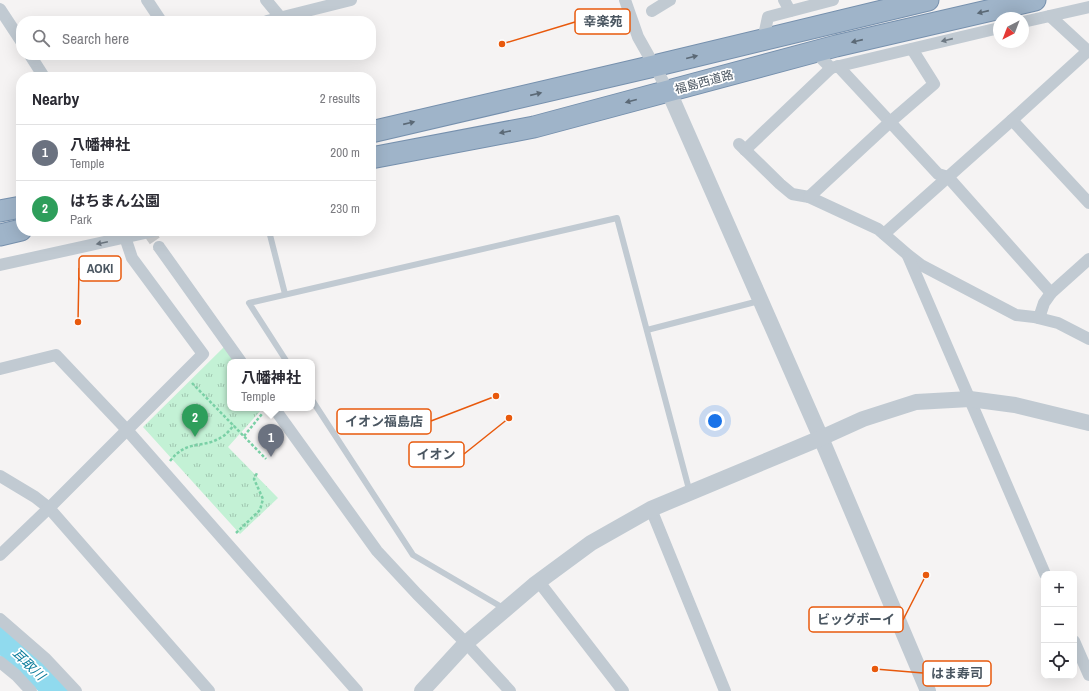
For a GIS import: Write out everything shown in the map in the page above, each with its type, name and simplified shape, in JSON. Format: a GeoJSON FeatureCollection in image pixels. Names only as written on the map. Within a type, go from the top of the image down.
{"type":"FeatureCollection","features":[{"type":"Feature","properties":{"kind":"highway"},"geometry":{"type":"LineString","coordinates":[[376,131],[928,0]]}},
{"type":"Feature","properties":{"kind":"highway","name":"福島西道路"},"geometry":{"type":"LineString","coordinates":[[376,157],[534,127],[815,52],[1035,0]]}},
{"type":"Feature","properties":{"kind":"highway"},"geometry":{"type":"LineString","coordinates":[[0,211],[16,208]]}},
{"type":"Feature","properties":{"kind":"highway"},"geometry":{"type":"LineString","coordinates":[[0,235],[16,231]]}},
{"type":"Feature","properties":{"kind":"street"},"geometry":{"type":"LineString","coordinates":[[147,0],[158,16]]}},
{"type":"Feature","properties":{"kind":"street"},"geometry":{"type":"LineString","coordinates":[[266,0],[279,16]]}},
{"type":"Feature","properties":{"kind":"street"},"geometry":{"type":"LineString","coordinates":[[289,16],[351,0]]}},
{"type":"Feature","properties":{"kind":"street"},"geometry":{"type":"LineString","coordinates":[[625,0],[638,37],[669,92],[761,301],[821,438],[928,691]]}},
{"type":"Feature","properties":{"kind":"street"},"geometry":{"type":"LineString","coordinates":[[652,12],[670,0]]}},
{"type":"Feature","properties":{"kind":"street"},"geometry":{"type":"LineString","coordinates":[[784,0],[790,11]]}},
{"type":"Feature","properties":{"kind":"street"},"geometry":{"type":"LineString","coordinates":[[763,40],[768,17],[833,0]]}},
{"type":"Feature","properties":{"kind":"street"},"geometry":{"type":"LineString","coordinates":[[1029,21],[1089,6]]}},
{"type":"Feature","properties":{"kind":"street"},"geometry":{"type":"LineString","coordinates":[[0,9],[16,33]]}},
{"type":"Feature","properties":{"kind":"street"},"geometry":{"type":"LineString","coordinates":[[884,234],[1088,50],[1050,16]]}},
{"type":"Feature","properties":{"kind":"street"},"geometry":{"type":"LineString","coordinates":[[993,29],[835,67],[742,147],[792,194],[808,197],[878,229],[921,265],[1016,315],[1058,323],[1089,339]]}},
{"type":"Feature","properties":{"kind":"street"},"geometry":{"type":"LineString","coordinates":[[808,197],[934,84],[912,49]]}},
{"type":"Feature","properties":{"kind":"street"},"geometry":{"type":"LineString","coordinates":[[815,52],[835,67],[890,122],[938,174],[948,177],[1051,293]]}},
{"type":"Feature","properties":{"kind":"street"},"geometry":{"type":"LineString","coordinates":[[33,60],[41,72]]}},
{"type":"Feature","properties":{"kind":"street"},"geometry":{"type":"LineString","coordinates":[[1012,120],[1089,203]]}},
{"type":"Feature","properties":{"kind":"street"},"geometry":{"type":"LineString","coordinates":[[0,265],[120,236]]}},
{"type":"Feature","properties":{"kind":"street"},"geometry":{"type":"LineString","coordinates":[[0,555],[203,354],[132,258],[124,236]]}},
{"type":"Feature","properties":{"kind":"street"},"geometry":{"type":"LineString","coordinates":[[159,247],[239,359]]}},
{"type":"Feature","properties":{"kind":"street"},"geometry":{"type":"LineString","coordinates":[[908,255],[1044,571]]}},
{"type":"Feature","properties":{"kind":"street"},"geometry":{"type":"LineString","coordinates":[[1038,318],[1044,303],[1051,293],[1089,259]]}},
{"type":"Feature","properties":{"kind":"street"},"geometry":{"type":"LineString","coordinates":[[0,368],[56,355],[127,430],[357,691]]}},
{"type":"Feature","properties":{"kind":"street"},"geometry":{"type":"LineString","coordinates":[[422,691],[466,643],[539,582],[591,543],[651,509],[863,419],[916,402],[970,399],[1014,405],[1089,423]]}},
{"type":"Feature","properties":{"kind":"street"},"geometry":{"type":"LineString","coordinates":[[269,411],[377,551],[510,691]]}},
{"type":"Feature","properties":{"kind":"street"},"geometry":{"type":"LineString","coordinates":[[0,476],[35,497],[49,508],[209,691]]}},
{"type":"Feature","properties":{"kind":"street"},"geometry":{"type":"LineString","coordinates":[[651,509],[725,691]]}},
{"type":"Feature","properties":{"kind":"street"},"geometry":{"type":"LineString","coordinates":[[539,582],[623,691]]}},
{"type":"Feature","properties":{"kind":"street"},"geometry":{"type":"LineString","coordinates":[[0,619],[46,660],[76,691]]}},
{"type":"Feature","properties":{"kind":"street"},"geometry":{"type":"LineString","coordinates":[[1075,643],[1089,675]]}},
{"type":"Feature","properties":{"kind":"street"},"geometry":{"type":"LineString","coordinates":[[0,662],[16,675],[31,691]]}},
{"type":"Feature","properties":{"kind":"lane"},"geometry":{"type":"LineString","coordinates":[[286,359],[249,303],[617,218],[690,493]]}},
{"type":"Feature","properties":{"kind":"lane"},"geometry":{"type":"LineString","coordinates":[[270,236],[285,294]]}},
{"type":"Feature","properties":{"kind":"lane"},"geometry":{"type":"LineString","coordinates":[[647,330],[761,301]]}},
{"type":"Feature","properties":{"kind":"lane"},"geometry":{"type":"LineString","coordinates":[[315,405],[413,555],[506,610]]}},
{"type":"Feature","properties":{"kind":"path"},"geometry":{"type":"LineString","coordinates":[[183,374],[266,459]]}},
{"type":"Feature","properties":{"kind":"path"},"geometry":{"type":"LineString","coordinates":[[244,436],[269,411]]}},
{"type":"Feature","properties":{"kind":"path"},"geometry":{"type":"LineString","coordinates":[[172,458],[178,452],[192,445],[214,442],[222,438],[234,425]]}},
{"type":"Feature","properties":{"kind":"path"},"geometry":{"type":"LineString","coordinates":[[238,532],[260,510],[263,499],[254,479],[257,473]]}},
{"type":"Feature","properties":{"kind":"green space"},"geometry":{"type":"Polygon","coordinates":[[[224,347],[233,359],[227,359],[227,411],[260,411],[228,447],[278,498],[240,534],[143,427],[224,347]]]}},
{"type":"Feature","properties":{"kind":"waterway","name":"耳取川"},"geometry":{"type":"LineString","coordinates":[[0,637],[58,691]]}},
{"type":"Feature","properties":{"kind":"tunnel"},"geometry":{"type":"LineString","coordinates":[[151,236],[159,247]]}},
{"type":"Feature","properties":{"kind":"place","name":"幸楽苑"},"geometry":{"type":"Point","coordinates":[502,44]}},
{"type":"Feature","properties":{"kind":"place","name":"AOKI"},"geometry":{"type":"Point","coordinates":[78,322]}},
{"type":"Feature","properties":{"kind":"place","name":"イオン福島店"},"geometry":{"type":"Point","coordinates":[496,396]}},
{"type":"Feature","properties":{"kind":"place","name":"イオン"},"geometry":{"type":"Point","coordinates":[509,418]}},
{"type":"Feature","properties":{"kind":"place","name":"はちまん公園"},"geometry":{"type":"Point","coordinates":[195,437]}},
{"type":"Feature","properties":{"kind":"place","name":"八幡神社"},"geometry":{"type":"Point","coordinates":[271,457]}},
{"type":"Feature","properties":{"kind":"place","name":"ビッグボーイ"},"geometry":{"type":"Point","coordinates":[926,575]}},
{"type":"Feature","properties":{"kind":"place","name":"はま寿司"},"geometry":{"type":"Point","coordinates":[875,669]}}]}
